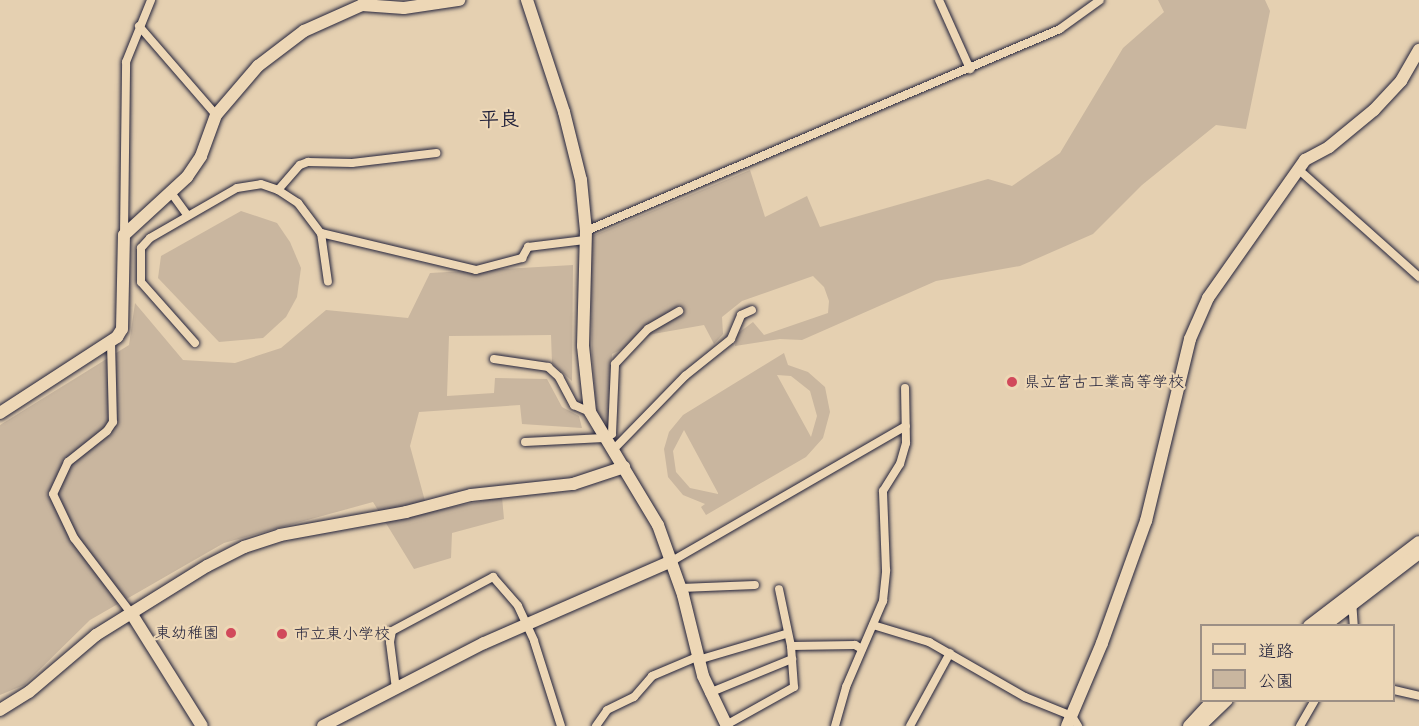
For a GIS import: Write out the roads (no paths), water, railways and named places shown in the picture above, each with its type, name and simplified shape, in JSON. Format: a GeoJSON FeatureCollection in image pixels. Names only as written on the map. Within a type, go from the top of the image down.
{"type":"FeatureCollection","features":[{"type":"Feature","properties":{"kind":"street"},"geometry":{"type":"LineString","coordinates":[[0,413],[111,342],[122,329],[126,62],[151,0]]}},
{"type":"Feature","properties":{"kind":"street"},"geometry":{"type":"LineString","coordinates":[[124,235],[172,194],[201,156],[216,115],[258,66],[283,46],[312,27],[362,2],[404,8],[459,0]]}},
{"type":"Feature","properties":{"kind":"street"},"geometry":{"type":"LineString","coordinates":[[527,0],[578,160],[585,236],[583,346],[590,412],[658,525],[681,588],[698,659],[709,693],[726,725],[794,687],[791,646],[786,634],[779,589]]}},
{"type":"Feature","properties":{"kind":"street"},"geometry":{"type":"LineString","coordinates":[[939,0],[970,69]]}},
{"type":"Feature","properties":{"kind":"street"},"geometry":{"type":"LineString","coordinates":[[321,233],[476,270],[522,258],[528,247],[585,236],[894,98],[970,69],[1060,29],[1100,0]]}},
{"type":"Feature","properties":{"kind":"street"},"geometry":{"type":"LineString","coordinates":[[139,26],[216,115]]}},
{"type":"Feature","properties":{"kind":"street"},"geometry":{"type":"LineString","coordinates":[[873,626],[917,637],[950,653],[1073,723],[1146,521],[1197,320],[1208,298],[1305,160],[1329,147],[1374,110],[1401,81],[1419,50]]}},
{"type":"Feature","properties":{"kind":"street"},"geometry":{"type":"LineString","coordinates":[[278,190],[300,165],[308,162],[352,163],[436,153]]}},
{"type":"Feature","properties":{"kind":"street"},"geometry":{"type":"LineString","coordinates":[[1299,170],[1419,277]]}},
{"type":"Feature","properties":{"kind":"street"},"geometry":{"type":"LineString","coordinates":[[195,344],[141,282],[140,260],[144,243],[187,215],[244,186],[261,184],[278,190],[298,203],[321,233],[328,282]]}},
{"type":"Feature","properties":{"kind":"street"},"geometry":{"type":"LineString","coordinates":[[172,194],[187,215]]}},
{"type":"Feature","properties":{"kind":"street"},"geometry":{"type":"LineString","coordinates":[[124,258],[140,260]]}},
{"type":"Feature","properties":{"kind":"street"},"geometry":{"type":"LineString","coordinates":[[612,451],[685,376],[730,339],[741,315],[752,310]]}},
{"type":"Feature","properties":{"kind":"street"},"geometry":{"type":"LineString","coordinates":[[525,442],[604,438],[615,428],[615,364],[648,329],[679,311]]}},
{"type":"Feature","properties":{"kind":"street"},"geometry":{"type":"LineString","coordinates":[[111,342],[112,422],[107,431],[68,462],[53,494],[74,538],[131,613],[202,726]]}},
{"type":"Feature","properties":{"kind":"street"},"geometry":{"type":"LineString","coordinates":[[494,359],[548,367],[559,377],[574,405],[590,412]]}},
{"type":"Feature","properties":{"kind":"street"},"geometry":{"type":"LineString","coordinates":[[835,726],[862,649],[883,601],[886,570],[883,491],[900,464],[906,426],[905,388]]}},
{"type":"Feature","properties":{"kind":"street"},"geometry":{"type":"LineString","coordinates":[[323,726],[579,598],[672,561],[906,426]]}},
{"type":"Feature","properties":{"kind":"street"},"geometry":{"type":"LineString","coordinates":[[0,710],[29,692],[96,635],[207,566],[262,540],[471,495],[573,483],[624,467]]}},
{"type":"Feature","properties":{"kind":"street"},"geometry":{"type":"LineString","coordinates":[[1326,624],[1419,542]]}},
{"type":"Feature","properties":{"kind":"street"},"geometry":{"type":"LineString","coordinates":[[1312,624],[1419,553]]}},
{"type":"Feature","properties":{"kind":"street"},"geometry":{"type":"LineString","coordinates":[[396,690],[390,642],[392,631],[491,576],[509,594],[527,624],[561,726]]}},
{"type":"Feature","properties":{"kind":"street"},"geometry":{"type":"LineString","coordinates":[[681,588],[754,585]]}},
{"type":"Feature","properties":{"kind":"street"},"geometry":{"type":"LineString","coordinates":[[1352,599],[1354,624]]}},
{"type":"Feature","properties":{"kind":"street"},"geometry":{"type":"LineString","coordinates":[[596,726],[607,710],[634,697],[652,676],[698,659],[786,634]]}},
{"type":"Feature","properties":{"kind":"street"},"geometry":{"type":"LineString","coordinates":[[791,646],[855,645],[862,649]]}},
{"type":"Feature","properties":{"kind":"street"},"geometry":{"type":"LineString","coordinates":[[910,726],[950,653]]}},
{"type":"Feature","properties":{"kind":"street"},"geometry":{"type":"LineString","coordinates":[[709,693],[792,659]]}},
{"type":"Feature","properties":{"kind":"street"},"geometry":{"type":"LineString","coordinates":[[1395,690],[1419,696]]}},
{"type":"Feature","properties":{"kind":"street"},"geometry":{"type":"LineString","coordinates":[[1189,726],[1212,702]]}},
{"type":"Feature","properties":{"kind":"street"},"geometry":{"type":"LineString","coordinates":[[1200,726],[1225,702]]}},
{"type":"Feature","properties":{"kind":"street"},"geometry":{"type":"LineString","coordinates":[[1300,726],[1314,702]]}},
{"type":"Feature","properties":{"kind":"place","name":"県立宮古工業高等学校"},"geometry":{"type":"Point","coordinates":[1012,382]}},
{"type":"Feature","properties":{"kind":"place","name":"東幼稚園"},"geometry":{"type":"Point","coordinates":[231,633]}},
{"type":"Feature","properties":{"kind":"place","name":"市立東小学校"},"geometry":{"type":"Point","coordinates":[282,634]}},
{"type":"Feature","properties":{"kind":"district","name":"平良"},"geometry":{"type":"Point","coordinates":[499,119]}}]}
